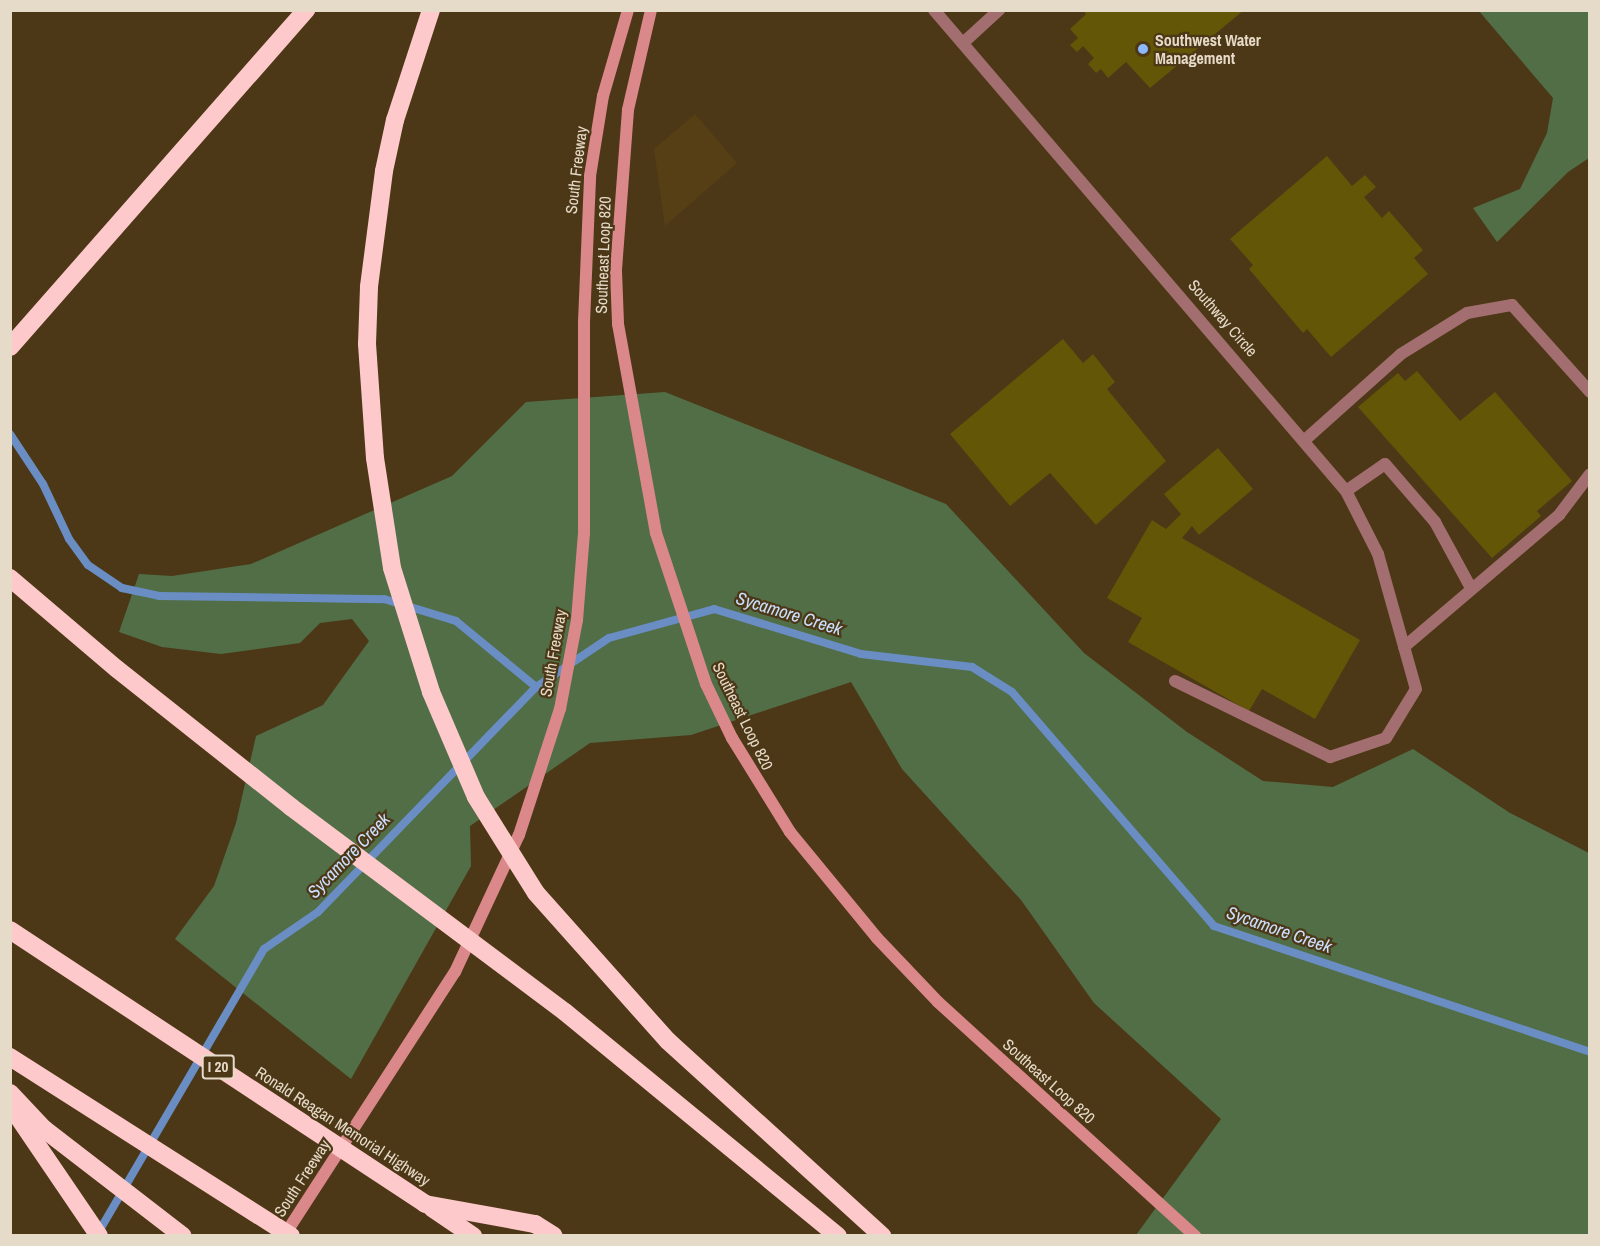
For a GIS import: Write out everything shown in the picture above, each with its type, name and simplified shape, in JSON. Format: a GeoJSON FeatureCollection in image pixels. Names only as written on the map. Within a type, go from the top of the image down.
{"type":"FeatureCollection","features":[{"type":"Feature","properties":{"kind":"highway"},"geometry":{"type":"LineString","coordinates":[[10,347],[306,10]]}},
{"type":"Feature","properties":{"kind":"highway"},"geometry":{"type":"LineString","coordinates":[[431,10],[395,120],[384,171],[369,287],[367,344],[374,447],[392,568],[431,692],[476,797],[536,893],[668,1041],[882,1236]]}},
{"type":"Feature","properties":{"kind":"highway"},"geometry":{"type":"LineString","coordinates":[[10,578],[211,745],[565,1012],[838,1236]]}},
{"type":"Feature","properties":{"kind":"highway","name":"Ronald Reagan Memorial Highway"},"geometry":{"type":"LineString","coordinates":[[10,930],[473,1236]]}},
{"type":"Feature","properties":{"kind":"highway"},"geometry":{"type":"LineString","coordinates":[[10,1057],[291,1236]]}},
{"type":"Feature","properties":{"kind":"highway"},"geometry":{"type":"LineString","coordinates":[[10,1093],[44,1129],[183,1236]]}},
{"type":"Feature","properties":{"kind":"highway"},"geometry":{"type":"LineString","coordinates":[[10,1105],[99,1236]]}},
{"type":"Feature","properties":{"kind":"highway"},"geometry":{"type":"LineString","coordinates":[[425,1204],[535,1224],[554,1236]]}},
{"type":"Feature","properties":{"kind":"main road","name":"South Freeway"},"geometry":{"type":"LineString","coordinates":[[284,1236],[434,1008],[477,930],[519,835],[560,709],[577,620],[584,533],[584,322],[587,212],[595,142],[613,56],[628,10]]}},
{"type":"Feature","properties":{"kind":"main road","name":"Southeast Loop 820"},"geometry":{"type":"LineString","coordinates":[[651,10],[628,111],[616,271],[618,324],[636,440],[669,577],[706,684],[759,786],[818,871],[908,972],[1195,1236]]}},
{"type":"Feature","properties":{"kind":"street","name":"Southway Circle"},"geometry":{"type":"LineString","coordinates":[[934,10],[1306,439],[1346,491],[1378,554],[1416,688],[1386,738],[1330,757],[1175,681]]}},
{"type":"Feature","properties":{"kind":"street"},"geometry":{"type":"LineString","coordinates":[[963,43],[999,10]]}},
{"type":"Feature","properties":{"kind":"street"},"geometry":{"type":"LineString","coordinates":[[1306,439],[1401,354],[1467,313],[1512,305],[1590,392]]}},
{"type":"Feature","properties":{"kind":"street"},"geometry":{"type":"LineString","coordinates":[[1346,491],[1385,464],[1435,522],[1472,588]]}},
{"type":"Feature","properties":{"kind":"street"},"geometry":{"type":"LineString","coordinates":[[1404,647],[1559,515],[1590,474]]}},
{"type":"Feature","properties":{"kind":"shaded area"},"geometry":{"type":"Polygon","coordinates":[[[695,114],[737,163],[665,226],[654,149],[695,114]]]}},
{"type":"Feature","properties":{"kind":"green space"},"geometry":{"type":"Polygon","coordinates":[[[1479,11],[1589,11],[1589,158],[1568,172],[1497,242],[1473,208],[1520,189],[1547,133],[1553,98],[1479,11]]]}},
{"type":"Feature","properties":{"kind":"green space"},"geometry":{"type":"Polygon","coordinates":[[[665,392],[946,504],[1084,653],[1187,732],[1263,781],[1333,787],[1413,749],[1510,813],[1589,853],[1589,1235],[1136,1235],[1221,1119],[1094,1003],[1021,900],[902,769],[851,682],[691,735],[590,743],[470,826],[471,866],[351,1079],[175,939],[214,886],[236,823],[256,736],[323,705],[369,641],[352,619],[320,623],[300,643],[221,654],[162,647],[119,632],[139,574],[172,576],[251,564],[452,476],[526,402],[665,392]]]}},
{"type":"Feature","properties":{"kind":"building","name":"Southwest Water Management"},"geometry":{"type":"Polygon","coordinates":[[[1083,10],[1244,10],[1150,88],[1126,62],[1108,78],[1101,69],[1096,73],[1088,64],[1094,58],[1083,46],[1077,52],[1070,45],[1078,38],[1070,29],[1086,14],[1083,10]]]}},
{"type":"Feature","properties":{"kind":"building"},"geometry":{"type":"Polygon","coordinates":[[[1327,156],[1352,186],[1365,175],[1376,187],[1364,197],[1382,218],[1389,211],[1423,250],[1414,258],[1428,274],[1331,357],[1307,329],[1303,333],[1249,269],[1253,265],[1230,239],[1327,156]]]}},
{"type":"Feature","properties":{"kind":"building"},"geometry":{"type":"Polygon","coordinates":[[[1063,339],[1083,363],[1093,354],[1115,382],[1107,389],[1166,461],[1096,525],[1050,473],[1010,506],[950,434],[1063,339]]]}},
{"type":"Feature","properties":{"kind":"building"},"geometry":{"type":"Polygon","coordinates":[[[1417,371],[1460,421],[1495,392],[1572,481],[1537,511],[1541,516],[1492,558],[1358,407],[1398,373],[1405,381],[1417,371]]]}},
{"type":"Feature","properties":{"kind":"building"},"geometry":{"type":"Polygon","coordinates":[[[1218,448],[1253,489],[1199,535],[1192,526],[1182,538],[1360,640],[1315,719],[1262,689],[1249,711],[1128,642],[1142,618],[1107,598],[1152,520],[1166,529],[1181,514],[1164,494],[1218,448]]]}},
{"type":"Feature","properties":{"kind":"waterway"},"geometry":{"type":"LineString","coordinates":[[10,434],[43,484],[69,539],[88,565],[122,588],[159,596],[384,599],[456,621],[536,687]]}},
{"type":"Feature","properties":{"kind":"waterway","name":"Sycamore Creek"},"geometry":{"type":"LineString","coordinates":[[98,1233],[264,949],[318,912],[536,687],[609,638],[714,609],[861,654],[972,667],[1012,692],[1214,926],[1590,1052]]}},
{"type":"Feature","properties":{"kind":"place","name":"Southwest Water Management"},"geometry":{"type":"Point","coordinates":[1143,49]}}]}
